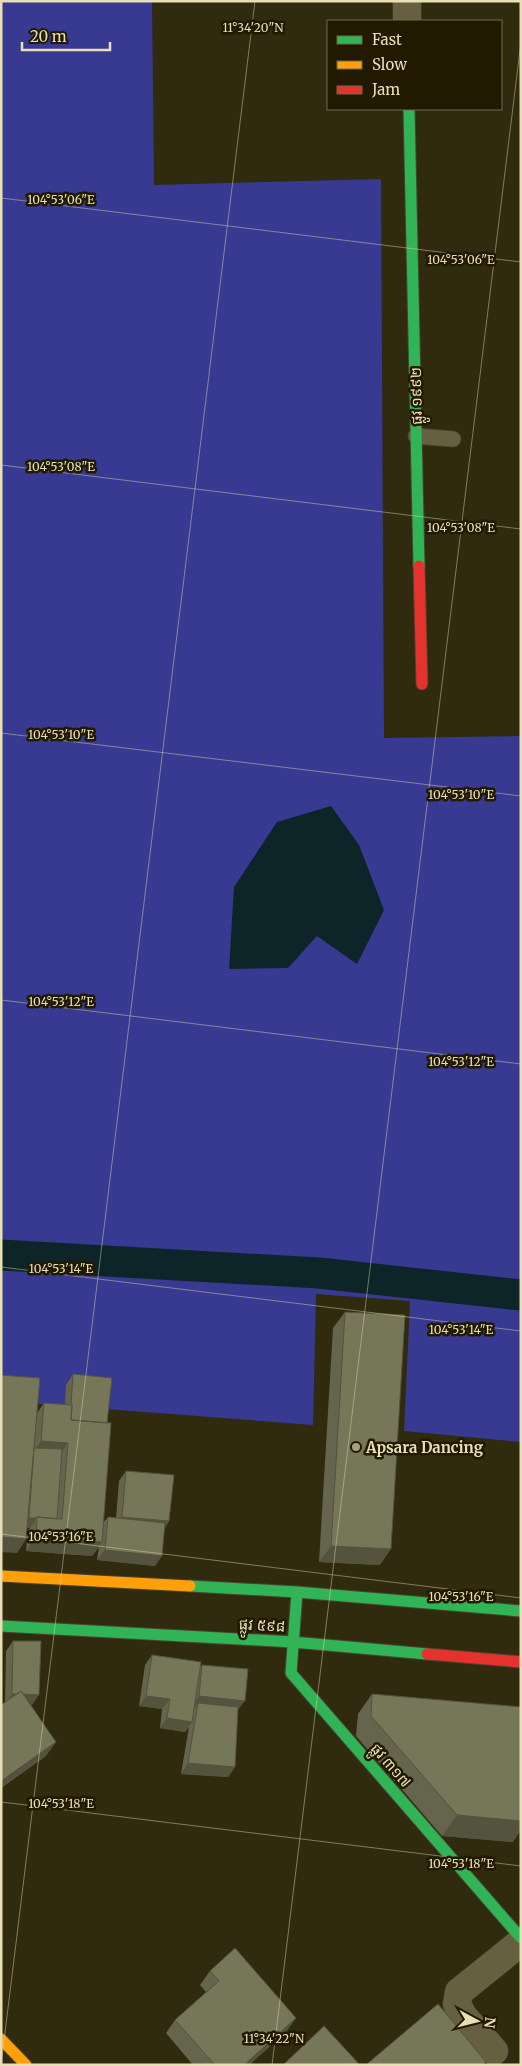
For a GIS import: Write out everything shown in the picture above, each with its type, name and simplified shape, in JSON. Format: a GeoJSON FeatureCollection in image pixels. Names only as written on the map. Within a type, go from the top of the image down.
{"type":"FeatureCollection","features":[{"type":"Feature","properties":{"kind":"street"},"geometry":{"type":"LineString","coordinates":[[407,1],[407,20]]}},
{"type":"Feature","properties":{"kind":"street","name":"ផ្លូវ ១៩៩២"},"geometry":{"type":"LineString","coordinates":[[409,110],[422,684]]}},
{"type":"Feature","properties":{"kind":"street"},"geometry":{"type":"LineString","coordinates":[[1,1576],[297,1592],[521,1610]]}},
{"type":"Feature","properties":{"kind":"street","name":"ផ្លូវ ៣១៧"},"geometry":{"type":"LineString","coordinates":[[297,1592],[291,1673],[521,1938]]}},
{"type":"Feature","properties":{"kind":"street","name":"ផ្លូវ ៥៩៨"},"geometry":{"type":"LineString","coordinates":[[1,1626],[293,1642],[521,1662]]}},
{"type":"Feature","properties":{"kind":"street"},"geometry":{"type":"LineString","coordinates":[[494,2051],[463,2016],[457,2004],[459,1992],[521,1942]]}},
{"type":"Feature","properties":{"kind":"street"},"geometry":{"type":"LineString","coordinates":[[1,2039],[26,2065]]}},
{"type":"Feature","properties":{"kind":"lane"},"geometry":{"type":"LineString","coordinates":[[416,436],[453,439]]}},
{"type":"Feature","properties":{"kind":"shaded area"},"geometry":{"type":"Polygon","coordinates":[[[1,1],[152,1],[154,185],[381,179],[384,738],[521,736],[521,1442],[404,1431],[410,1301],[316,1294],[313,1425],[1,1401],[1,1]]]}},
{"type":"Feature","properties":{"kind":"water"},"geometry":{"type":"Polygon","coordinates":[[[331,806],[359,845],[384,910],[357,964],[317,936],[288,968],[229,969],[234,887],[277,822],[331,806]]]}},
{"type":"Feature","properties":{"kind":"building","name":"Apsara Dancing"},"geometry":{"type":"Polygon","coordinates":[[[345,1312],[405,1315],[391,1549],[331,1546],[345,1312]]]}},
{"type":"Feature","properties":{"kind":"building"},"geometry":{"type":"Polygon","coordinates":[[[73,1374],[112,1378],[107,1423],[71,1420],[73,1374]]]}},
{"type":"Feature","properties":{"kind":"building"},"geometry":{"type":"Polygon","coordinates":[[[1,1375],[40,1378],[26,1539],[1,1537],[1,1375]]]}},
{"type":"Feature","properties":{"kind":"building"},"geometry":{"type":"Polygon","coordinates":[[[44,1403],[72,1405],[71,1420],[111,1423],[102,1542],[36,1537],[37,1517],[62,1519],[68,1443],[41,1441],[44,1403]]]}},
{"type":"Feature","properties":{"kind":"building"},"geometry":{"type":"Polygon","coordinates":[[[34,1448],[62,1449],[57,1519],[29,1518],[34,1448]]]}},
{"type":"Feature","properties":{"kind":"building"},"geometry":{"type":"Polygon","coordinates":[[[126,1471],[174,1475],[169,1521],[122,1517],[126,1471]]]}},
{"type":"Feature","properties":{"kind":"building"},"geometry":{"type":"Polygon","coordinates":[[[108,1517],[165,1523],[162,1556],[105,1550],[108,1517]]]}},
{"type":"Feature","properties":{"kind":"building"},"geometry":{"type":"Polygon","coordinates":[[[13,1641],[41,1641],[39,1695],[23,1694],[21,1691],[17,1694],[12,1694],[13,1641]]]}},
{"type":"Feature","properties":{"kind":"building"},"geometry":{"type":"Polygon","coordinates":[[[152,1655],[201,1662],[192,1722],[167,1718],[170,1699],[146,1696],[152,1655]]]}},
{"type":"Feature","properties":{"kind":"building"},"geometry":{"type":"Polygon","coordinates":[[[202,1665],[248,1669],[245,1701],[199,1696],[202,1665]]]}},
{"type":"Feature","properties":{"kind":"building"},"geometry":{"type":"Polygon","coordinates":[[[21,1691],[56,1742],[1,1781],[1,1705],[21,1691]]]}},
{"type":"Feature","properties":{"kind":"building"},"geometry":{"type":"Polygon","coordinates":[[[372,1694],[521,1707],[521,1821],[457,1815],[371,1716],[372,1694]]]}},
{"type":"Feature","properties":{"kind":"building"},"geometry":{"type":"Polygon","coordinates":[[[198,1703],[238,1707],[235,1767],[188,1763],[198,1703]]]}},
{"type":"Feature","properties":{"kind":"building"},"geometry":{"type":"Polygon","coordinates":[[[235,1948],[296,2018],[244,2065],[215,2065],[175,2020],[219,1981],[210,1971],[235,1948]]]}},
{"type":"Feature","properties":{"kind":"building"},"geometry":{"type":"Polygon","coordinates":[[[438,2004],[486,2062],[482,2065],[367,2064],[438,2004]]]}},
{"type":"Feature","properties":{"kind":"building"},"geometry":{"type":"Polygon","coordinates":[[[324,2026],[360,2065],[283,2065],[324,2026]]]}},
{"type":"Feature","properties":{"kind":"waterway"},"geometry":{"type":"LineString","coordinates":[[1,1255],[319,1273],[521,1295]]}},
{"type":"Feature","properties":{"kind":"traffic: fast"},"geometry":{"type":"LineString","coordinates":[[409,110],[419,566]]}},
{"type":"Feature","properties":{"kind":"traffic: fast"},"geometry":{"type":"LineString","coordinates":[[190,1586],[297,1592],[521,1611]]}},
{"type":"Feature","properties":{"kind":"traffic: fast"},"geometry":{"type":"LineString","coordinates":[[297,1592],[291,1673],[521,1938]]}},
{"type":"Feature","properties":{"kind":"traffic: fast"},"geometry":{"type":"LineString","coordinates":[[1,1626],[293,1642],[427,1654]]}},
{"type":"Feature","properties":{"kind":"traffic: slow"},"geometry":{"type":"LineString","coordinates":[[1,1576],[190,1586]]}},
{"type":"Feature","properties":{"kind":"traffic: slow"},"geometry":{"type":"LineString","coordinates":[[1,2039],[26,2065]]}},
{"type":"Feature","properties":{"kind":"traffic: jam"},"geometry":{"type":"LineString","coordinates":[[419,566],[422,684]]}},
{"type":"Feature","properties":{"kind":"traffic: jam"},"geometry":{"type":"LineString","coordinates":[[427,1654],[521,1662]]}},
{"type":"Feature","properties":{"kind":"place","name":"Apsara Dancing"},"geometry":{"type":"Point","coordinates":[356,1447]}}]}
